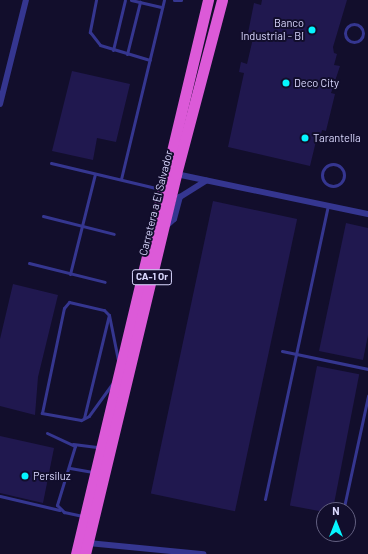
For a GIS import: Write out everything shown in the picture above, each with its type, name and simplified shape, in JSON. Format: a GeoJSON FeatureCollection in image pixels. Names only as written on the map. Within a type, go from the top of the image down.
{"type":"FeatureCollection","features":[{"type":"Feature","properties":{"kind":"highway","name":"Carretera a El Salvador"},"geometry":{"type":"LineString","coordinates":[[76,554],[208,0]]}},
{"type":"Feature","properties":{"kind":"highway","name":"Carretera a El Salvador"},"geometry":{"type":"LineString","coordinates":[[85,554],[176,174],[222,0]]}},
{"type":"Feature","properties":{"kind":"street"},"geometry":{"type":"LineString","coordinates":[[0,104],[26,0]]}},
{"type":"Feature","properties":{"kind":"street"},"geometry":{"type":"LineString","coordinates":[[176,174],[368,214]]}},
{"type":"Feature","properties":{"kind":"street"},"geometry":{"type":"LineString","coordinates":[[163,229],[174,219],[180,197],[206,180]]}},
{"type":"Feature","properties":{"kind":"street"},"geometry":{"type":"LineString","coordinates":[[88,543],[203,554]]}},
{"type":"Feature","properties":{"kind":"lane"},"geometry":{"type":"LineString","coordinates":[[96,0],[90,32],[100,45],[150,60]]}},
{"type":"Feature","properties":{"kind":"lane"},"geometry":{"type":"LineString","coordinates":[[113,50],[125,0]]}},
{"type":"Feature","properties":{"kind":"lane"},"geometry":{"type":"LineString","coordinates":[[131,0],[162,7]]}},
{"type":"Feature","properties":{"kind":"lane"},"geometry":{"type":"LineString","coordinates":[[121,179],[164,0]]}},
{"type":"Feature","properties":{"kind":"lane"},"geometry":{"type":"LineString","coordinates":[[174,0],[180,0]]}},
{"type":"Feature","properties":{"kind":"lane"},"geometry":{"type":"LineString","coordinates":[[127,54],[140,2]]}},
{"type":"Feature","properties":{"kind":"lane"},"geometry":{"type":"LineString","coordinates":[[350,25],[359,25],[363,30],[362,38],[358,42],[349,41],[345,36],[350,25]]}},
{"type":"Feature","properties":{"kind":"lane"},"geometry":{"type":"LineString","coordinates":[[51,163],[162,190]]}},
{"type":"Feature","properties":{"kind":"lane"},"geometry":{"type":"LineString","coordinates":[[330,165],[337,165],[343,173],[343,180],[334,186],[325,183],[322,176],[324,169],[330,165]]}},
{"type":"Feature","properties":{"kind":"lane"},"geometry":{"type":"LineString","coordinates":[[70,274],[95,174]]}},
{"type":"Feature","properties":{"kind":"lane"},"geometry":{"type":"LineString","coordinates":[[265,499],[328,206]]}},
{"type":"Feature","properties":{"kind":"lane"},"geometry":{"type":"LineString","coordinates":[[43,216],[114,234]]}},
{"type":"Feature","properties":{"kind":"lane"},"geometry":{"type":"LineString","coordinates":[[29,263],[105,282]]}},
{"type":"Feature","properties":{"kind":"lane"},"geometry":{"type":"LineString","coordinates":[[73,301],[104,310],[109,315],[118,374],[84,418],[72,420],[44,414],[42,403],[66,305],[73,301]]}},
{"type":"Feature","properties":{"kind":"lane"},"geometry":{"type":"LineString","coordinates":[[84,418],[109,315]]}},
{"type":"Feature","properties":{"kind":"lane"},"geometry":{"type":"LineString","coordinates":[[282,351],[368,369]]}},
{"type":"Feature","properties":{"kind":"lane"},"geometry":{"type":"LineString","coordinates":[[345,502],[368,396]]}},
{"type":"Feature","properties":{"kind":"lane"},"geometry":{"type":"LineString","coordinates":[[47,434],[73,444],[101,447]]}},
{"type":"Feature","properties":{"kind":"lane"},"geometry":{"type":"LineString","coordinates":[[59,510],[57,505],[76,449],[73,444]]}},
{"type":"Feature","properties":{"kind":"lane"},"geometry":{"type":"LineString","coordinates":[[70,468],[95,473]]}},
{"type":"Feature","properties":{"kind":"lane"},"geometry":{"type":"LineString","coordinates":[[0,496],[85,517]]}},
{"type":"Feature","properties":{"kind":"building","name":"Deco City"},"geometry":{"type":"Polygon","coordinates":[[[262,0],[347,0],[333,47],[334,53],[337,54],[334,65],[340,66],[331,93],[335,94],[326,131],[322,130],[320,138],[317,137],[310,166],[228,147],[244,73],[239,72],[241,62],[247,64],[254,34],[248,33],[254,3],[261,5],[262,0]]]}},
{"type":"Feature","properties":{"kind":"building"},"geometry":{"type":"Polygon","coordinates":[[[72,71],[130,84],[116,142],[97,138],[93,160],[52,151],[72,71]]]}},
{"type":"Feature","properties":{"kind":"building"},"geometry":{"type":"Polygon","coordinates":[[[213,201],[297,219],[235,511],[151,493],[213,201]]]}},
{"type":"Feature","properties":{"kind":"building"},"geometry":{"type":"Polygon","coordinates":[[[346,223],[368,228],[368,335],[363,360],[319,351],[346,223]]]}},
{"type":"Feature","properties":{"kind":"building"},"geometry":{"type":"Polygon","coordinates":[[[13,284],[58,295],[38,377],[35,415],[0,406],[0,339],[13,284]]]}},
{"type":"Feature","properties":{"kind":"building"},"geometry":{"type":"Polygon","coordinates":[[[317,366],[359,374],[334,502],[316,502],[316,510],[290,505],[317,366]]]}},
{"type":"Feature","properties":{"kind":"building","name":"Persiluz"},"geometry":{"type":"Polygon","coordinates":[[[0,436],[54,448],[43,503],[0,493],[0,436]]]}},
{"type":"Feature","properties":{"kind":"place","name":"Banco Industrial - BI"},"geometry":{"type":"Point","coordinates":[312,30]}},
{"type":"Feature","properties":{"kind":"place","name":"Deco City"},"geometry":{"type":"Point","coordinates":[286,83]}},
{"type":"Feature","properties":{"kind":"place","name":"Tarantella"},"geometry":{"type":"Point","coordinates":[305,138]}},
{"type":"Feature","properties":{"kind":"place","name":"Persiluz"},"geometry":{"type":"Point","coordinates":[25,476]}}]}
